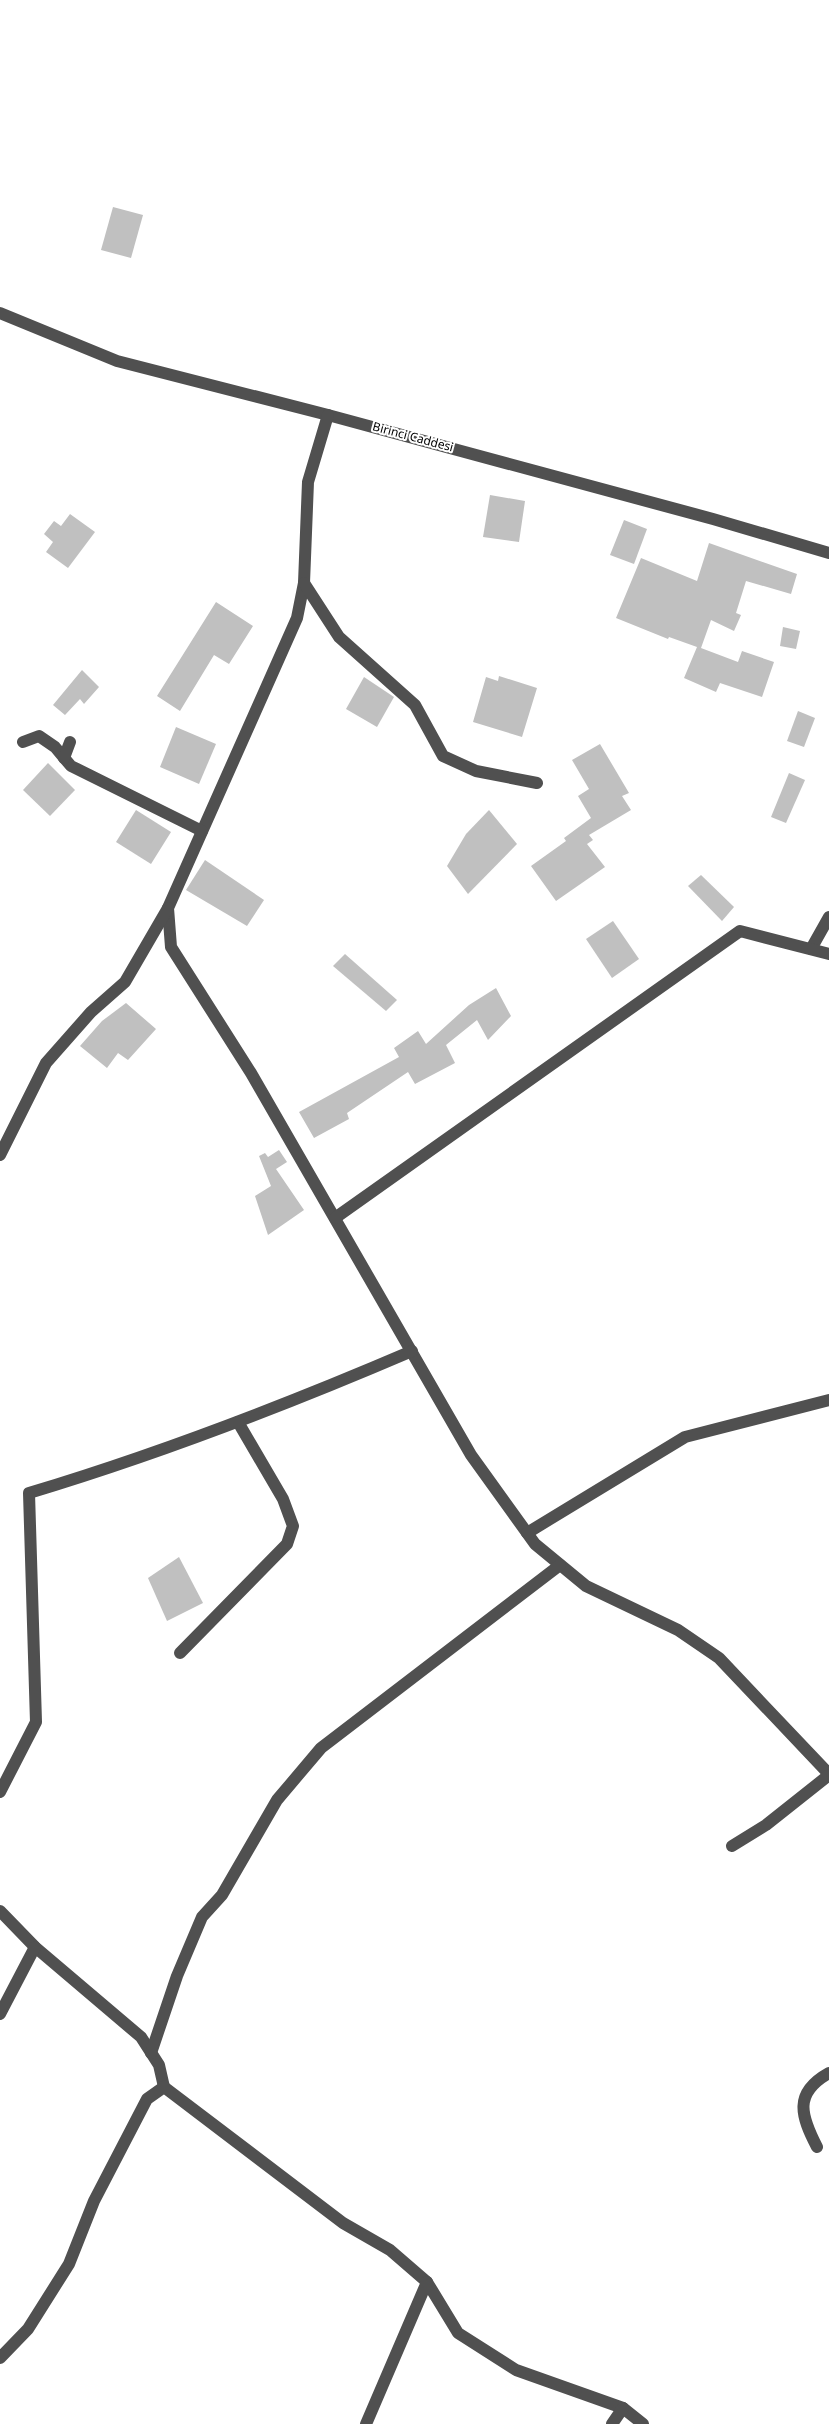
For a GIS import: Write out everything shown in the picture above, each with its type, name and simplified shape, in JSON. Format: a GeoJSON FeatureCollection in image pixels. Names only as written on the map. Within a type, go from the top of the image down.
{"type":"FeatureCollection","features":[{"type":"Feature","properties":{"kind":"street","name":"Birinci Caddesi"},"geometry":{"type":"LineString","coordinates":[[0,313],[117,361],[328,415],[713,519],[829,553]]}},
{"type":"Feature","properties":{"kind":"street"},"geometry":{"type":"LineString","coordinates":[[0,1154],[46,1063],[91,1012],[125,982],[168,908],[297,618],[304,582],[308,482],[328,415]]}},
{"type":"Feature","properties":{"kind":"street"},"geometry":{"type":"LineString","coordinates":[[304,582],[339,636],[416,705],[443,756],[476,771],[537,783]]}},
{"type":"Feature","properties":{"kind":"street"},"geometry":{"type":"LineString","coordinates":[[23,742],[39,736],[55,747],[71,766],[202,831]]}},
{"type":"Feature","properties":{"kind":"street"},"geometry":{"type":"LineString","coordinates":[[64,758],[70,742]]}},
{"type":"Feature","properties":{"kind":"street"},"geometry":{"type":"LineString","coordinates":[[168,908],[171,947],[251,1073],[471,1455],[535,1544],[586,1586],[678,1630],[719,1658],[829,1774],[766,1825],[732,1846]]}},
{"type":"Feature","properties":{"kind":"street"},"geometry":{"type":"LineString","coordinates":[[811,949],[829,917]]}},
{"type":"Feature","properties":{"kind":"street"},"geometry":{"type":"LineString","coordinates":[[335,1218],[740,931],[829,954]]}},
{"type":"Feature","properties":{"kind":"street"},"geometry":{"type":"LineString","coordinates":[[0,1792],[36,1722],[29,1493],[117,1466],[238,1422],[412,1351]]}},
{"type":"Feature","properties":{"kind":"street"},"geometry":{"type":"LineString","coordinates":[[527,1533],[684,1437],[829,1400]]}},
{"type":"Feature","properties":{"kind":"street"},"geometry":{"type":"LineString","coordinates":[[180,1652],[287,1544],[294,1526],[283,1499],[238,1422]]}},
{"type":"Feature","properties":{"kind":"street"},"geometry":{"type":"LineString","coordinates":[[151,2053],[177,1976],[202,1917],[222,1895],[277,1800],[321,1748],[560,1565]]}},
{"type":"Feature","properties":{"kind":"street"},"geometry":{"type":"LineString","coordinates":[[0,1911],[35,1948],[141,2037],[159,2065],[164,2087],[343,2223],[390,2250],[427,2282],[458,2333],[516,2370],[623,2408],[643,2424]]}},
{"type":"Feature","properties":{"kind":"street"},"geometry":{"type":"LineString","coordinates":[[0,2014],[35,1948]]}},
{"type":"Feature","properties":{"kind":"street"},"geometry":{"type":"LineString","coordinates":[[817,2147],[806,2124],[803,2108],[807,2091],[816,2080],[829,2073]]}},
{"type":"Feature","properties":{"kind":"street"},"geometry":{"type":"LineString","coordinates":[[0,2358],[28,2330],[69,2264],[94,2201],[147,2099],[164,2087]]}},
{"type":"Feature","properties":{"kind":"street"},"geometry":{"type":"LineString","coordinates":[[366,2424],[427,2282]]}},
{"type":"Feature","properties":{"kind":"street"},"geometry":{"type":"LineString","coordinates":[[612,2424],[623,2408]]}},
{"type":"Feature","properties":{"kind":"building"},"geometry":{"type":"Polygon","coordinates":[[[113,207],[143,215],[131,258],[101,250],[113,207]]]}},
{"type":"Feature","properties":{"kind":"building"},"geometry":{"type":"Polygon","coordinates":[[[490,495],[525,501],[519,542],[483,537],[490,495]]]}},
{"type":"Feature","properties":{"kind":"building"},"geometry":{"type":"Polygon","coordinates":[[[70,514],[95,532],[68,568],[46,552],[53,542],[44,534],[54,521],[61,526],[70,514]]]}},
{"type":"Feature","properties":{"kind":"building"},"geometry":{"type":"Polygon","coordinates":[[[624,520],[647,529],[634,564],[610,555],[624,520]]]}},
{"type":"Feature","properties":{"kind":"building"},"geometry":{"type":"Polygon","coordinates":[[[709,543],[797,574],[791,594],[746,581],[736,613],[741,615],[734,631],[711,620],[701,648],[738,662],[742,651],[774,662],[762,697],[720,683],[716,692],[684,678],[697,647],[669,637],[668,639],[616,618],[641,558],[697,581],[709,543]]]}},
{"type":"Feature","properties":{"kind":"building"},"geometry":{"type":"Polygon","coordinates":[[[216,602],[253,626],[229,664],[214,655],[180,711],[157,696],[216,602]]]}},
{"type":"Feature","properties":{"kind":"building"},"geometry":{"type":"Polygon","coordinates":[[[783,627],[800,631],[796,649],[780,646],[783,627]]]}},
{"type":"Feature","properties":{"kind":"building"},"geometry":{"type":"Polygon","coordinates":[[[82,670],[99,687],[84,704],[80,699],[65,715],[53,705],[82,670]]]}},
{"type":"Feature","properties":{"kind":"building"},"geometry":{"type":"Polygon","coordinates":[[[499,676],[537,688],[522,737],[473,722],[486,677],[498,681],[499,676]]]}},
{"type":"Feature","properties":{"kind":"building"},"geometry":{"type":"Polygon","coordinates":[[[364,677],[394,697],[377,727],[346,709],[364,677]]]}},
{"type":"Feature","properties":{"kind":"building"},"geometry":{"type":"Polygon","coordinates":[[[798,711],[815,718],[804,747],[787,741],[798,711]]]}},
{"type":"Feature","properties":{"kind":"building"},"geometry":{"type":"Polygon","coordinates":[[[176,727],[216,744],[199,784],[160,767],[176,727]]]}},
{"type":"Feature","properties":{"kind":"building"},"geometry":{"type":"Polygon","coordinates":[[[600,744],[629,793],[622,796],[631,810],[589,835],[593,840],[587,844],[605,867],[556,901],[531,866],[566,841],[564,838],[591,818],[578,796],[589,789],[572,760],[600,744]]]}},
{"type":"Feature","properties":{"kind":"building"},"geometry":{"type":"Polygon","coordinates":[[[48,763],[75,790],[50,816],[23,790],[48,763]]]}},
{"type":"Feature","properties":{"kind":"building"},"geometry":{"type":"Polygon","coordinates":[[[789,773],[805,780],[786,823],[771,817],[789,773]]]}},
{"type":"Feature","properties":{"kind":"building"},"geometry":{"type":"Polygon","coordinates":[[[136,810],[171,832],[151,864],[116,842],[136,810]]]}},
{"type":"Feature","properties":{"kind":"building"},"geometry":{"type":"Polygon","coordinates":[[[489,810],[517,844],[468,894],[447,866],[466,834],[489,810]]]}},
{"type":"Feature","properties":{"kind":"building"},"geometry":{"type":"Polygon","coordinates":[[[205,860],[264,900],[247,926],[186,890],[205,860]]]}},
{"type":"Feature","properties":{"kind":"building"},"geometry":{"type":"Polygon","coordinates":[[[701,875],[734,907],[722,921],[688,886],[701,875]]]}},
{"type":"Feature","properties":{"kind":"building"},"geometry":{"type":"Polygon","coordinates":[[[613,921],[639,959],[612,978],[586,939],[613,921]]]}},
{"type":"Feature","properties":{"kind":"building"},"geometry":{"type":"Polygon","coordinates":[[[345,954],[397,1000],[386,1011],[333,966],[345,954]]]}},
{"type":"Feature","properties":{"kind":"building"},"geometry":{"type":"Polygon","coordinates":[[[496,988],[511,1016],[488,1040],[477,1020],[446,1045],[455,1063],[415,1084],[408,1072],[347,1113],[349,1119],[314,1138],[299,1112],[399,1057],[394,1048],[418,1031],[426,1044],[469,1005],[496,988]]]}},
{"type":"Feature","properties":{"kind":"building"},"geometry":{"type":"Polygon","coordinates":[[[126,1003],[156,1029],[128,1060],[118,1053],[107,1068],[80,1046],[102,1021],[126,1003]]]}},
{"type":"Feature","properties":{"kind":"building"},"geometry":{"type":"Polygon","coordinates":[[[279,1150],[287,1162],[276,1169],[304,1210],[268,1235],[255,1196],[271,1186],[259,1156],[265,1153],[268,1157],[279,1150]]]}},
{"type":"Feature","properties":{"kind":"building"},"geometry":{"type":"Polygon","coordinates":[[[179,1557],[203,1603],[167,1621],[148,1578],[179,1557]]]}}]}
